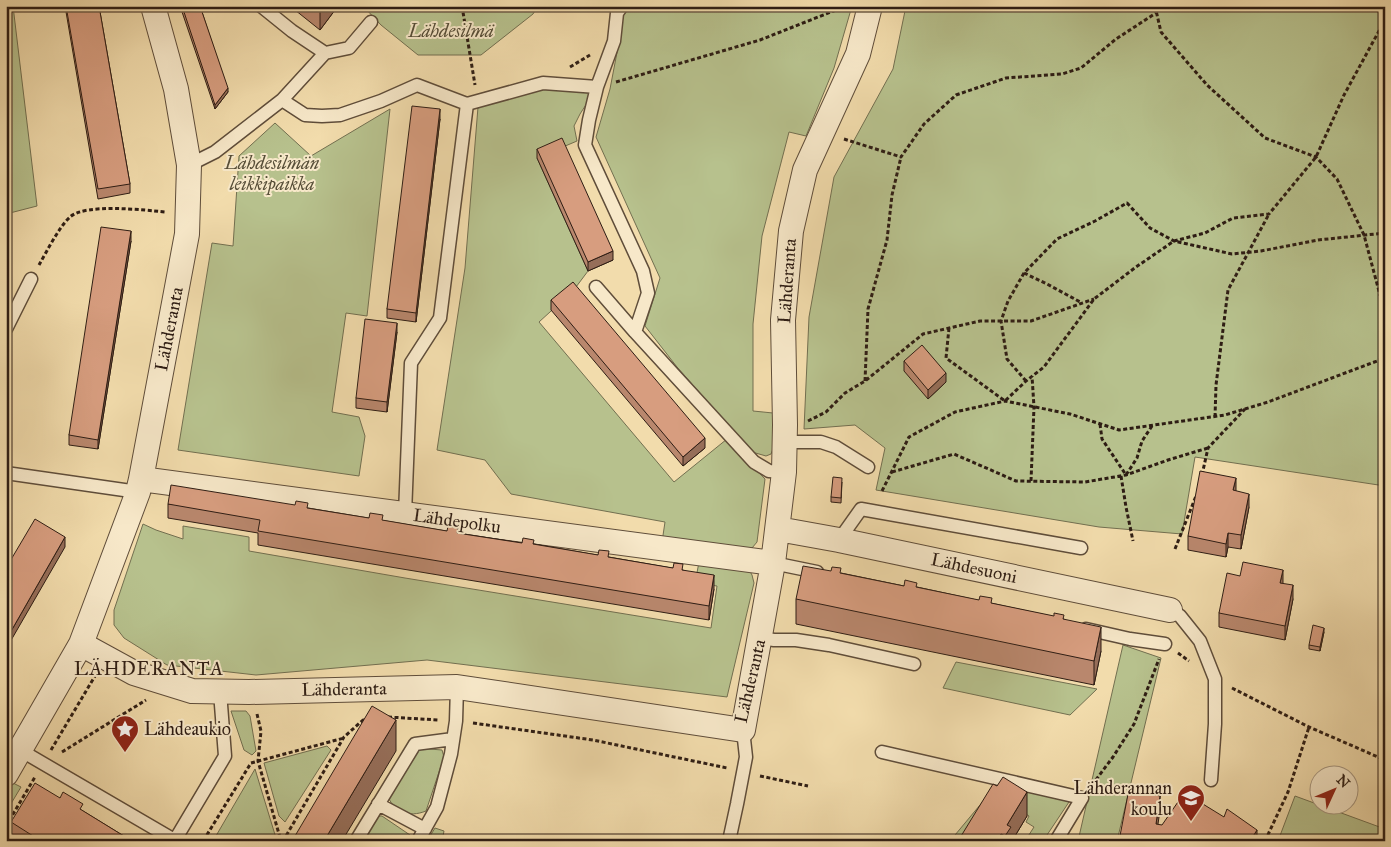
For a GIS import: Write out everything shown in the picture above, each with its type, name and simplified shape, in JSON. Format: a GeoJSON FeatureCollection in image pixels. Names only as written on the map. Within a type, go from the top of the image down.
{"type":"FeatureCollection","features":[{"type":"Feature","properties":{"kind":"street","name":"Lähderanta"},"geometry":{"type":"LineString","coordinates":[[80,644],[134,673],[192,691],[249,692],[457,687],[743,730],[773,564],[784,472],[783,320],[791,231],[805,170],[858,54],[870,6]]}},
{"type":"Feature","properties":{"kind":"street","name":"Lähderanta"},"geometry":{"type":"LineString","coordinates":[[6,774],[80,644],[139,486],[187,234],[189,165],[176,89],[154,7]]}},
{"type":"Feature","properties":{"kind":"street","name":"Lähdepolku"},"geometry":{"type":"LineString","coordinates":[[139,486],[405,514],[773,564]]}},
{"type":"Feature","properties":{"kind":"street","name":"Lähdesuoni"},"geometry":{"type":"LineString","coordinates":[[778,529],[839,540],[1170,610]]}},
{"type":"Feature","properties":{"kind":"lane"},"geometry":{"type":"LineString","coordinates":[[261,6],[292,31],[325,53]]}},
{"type":"Feature","properties":{"kind":"lane"},"geometry":{"type":"LineString","coordinates":[[622,6],[617,13],[614,41],[597,87],[585,145],[643,271],[648,293],[635,332]]}},
{"type":"Feature","properties":{"kind":"lane"},"geometry":{"type":"LineString","coordinates":[[189,165],[215,152],[282,100],[325,53],[348,48],[371,22]]}},
{"type":"Feature","properties":{"kind":"lane"},"geometry":{"type":"LineString","coordinates":[[282,100],[304,114],[340,115],[381,101],[417,85],[472,102],[543,83],[597,87]]}},
{"type":"Feature","properties":{"kind":"lane"},"geometry":{"type":"LineString","coordinates":[[405,514],[411,363],[440,318],[472,102]]}},
{"type":"Feature","properties":{"kind":"lane"},"geometry":{"type":"LineString","coordinates":[[6,330],[31,279]]}},
{"type":"Feature","properties":{"kind":"lane"},"geometry":{"type":"LineString","coordinates":[[596,287],[754,462],[769,471],[784,472]]}},
{"type":"Feature","properties":{"kind":"lane"},"geometry":{"type":"LineString","coordinates":[[785,433],[804,441],[821,442],[836,447],[868,467]]}},
{"type":"Feature","properties":{"kind":"lane","name":"Lähdepolku"},"geometry":{"type":"LineString","coordinates":[[6,473],[139,486]]}},
{"type":"Feature","properties":{"kind":"lane"},"geometry":{"type":"LineString","coordinates":[[839,540],[862,509],[1081,548]]}},
{"type":"Feature","properties":{"kind":"lane"},"geometry":{"type":"LineString","coordinates":[[773,564],[826,574]]}},
{"type":"Feature","properties":{"kind":"lane"},"geometry":{"type":"LineString","coordinates":[[1170,610],[1180,616],[1200,641],[1214,679],[1215,724],[1211,780]]}},
{"type":"Feature","properties":{"kind":"lane"},"geometry":{"type":"LineString","coordinates":[[1076,627],[1130,639],[1165,644]]}},
{"type":"Feature","properties":{"kind":"lane"},"geometry":{"type":"LineString","coordinates":[[760,638],[796,640],[829,645],[914,664]]}},
{"type":"Feature","properties":{"kind":"lane"},"geometry":{"type":"LineString","coordinates":[[418,841],[437,807],[451,754],[456,721],[457,687]]}},
{"type":"Feature","properties":{"kind":"lane"},"geometry":{"type":"LineString","coordinates":[[20,750],[175,840],[226,756],[220,692]]}},
{"type":"Feature","properties":{"kind":"lane"},"geometry":{"type":"LineString","coordinates":[[729,841],[746,757],[743,730]]}},
{"type":"Feature","properties":{"kind":"lane"},"geometry":{"type":"LineString","coordinates":[[356,841],[415,744],[453,740]]}},
{"type":"Feature","properties":{"kind":"lane"},"geometry":{"type":"LineString","coordinates":[[882,752],[1082,798],[1056,841]]}},
{"type":"Feature","properties":{"kind":"lane"},"geometry":{"type":"LineString","coordinates":[[378,804],[425,829]]}},
{"type":"Feature","properties":{"kind":"path"},"geometry":{"type":"LineString","coordinates":[[462,6],[472,102]]}},
{"type":"Feature","properties":{"kind":"path"},"geometry":{"type":"LineString","coordinates":[[597,87],[760,40],[846,6]]}},
{"type":"Feature","properties":{"kind":"path"},"geometry":{"type":"LineString","coordinates":[[1155,6],[1161,32],[1207,84],[1265,138],[1316,157],[1337,179],[1364,235],[1380,295],[1385,303]]}},
{"type":"Feature","properties":{"kind":"path"},"geometry":{"type":"LineString","coordinates":[[865,381],[868,309],[887,240],[892,195],[901,156],[924,124],[956,95],[1006,78],[1062,74],[1081,68],[1116,39],[1156,13]]}},
{"type":"Feature","properties":{"kind":"path"},"geometry":{"type":"LineString","coordinates":[[1215,416],[1216,385],[1228,290],[1270,214],[1316,157],[1344,95],[1385,20]]}},
{"type":"Feature","properties":{"kind":"path"},"geometry":{"type":"LineString","coordinates":[[543,83],[614,41]]}},
{"type":"Feature","properties":{"kind":"path"},"geometry":{"type":"LineString","coordinates":[[836,137],[901,156]]}},
{"type":"Feature","properties":{"kind":"path"},"geometry":{"type":"LineString","coordinates":[[1026,381],[1007,359],[1001,321],[1008,301],[1024,273],[1057,240],[1127,203],[1150,228],[1174,241],[1232,254],[1261,251],[1318,240],[1385,233]]}},
{"type":"Feature","properties":{"kind":"path"},"geometry":{"type":"LineString","coordinates":[[31,279],[56,236],[71,216],[90,209],[143,209],[173,213]]}},
{"type":"Feature","properties":{"kind":"path"},"geometry":{"type":"LineString","coordinates":[[1005,401],[1044,367],[1094,299],[1136,267],[1174,241],[1205,233],[1233,218],[1270,214]]}},
{"type":"Feature","properties":{"kind":"path"},"geometry":{"type":"LineString","coordinates":[[1024,273],[1082,303]]}},
{"type":"Feature","properties":{"kind":"path"},"geometry":{"type":"LineString","coordinates":[[785,433],[826,412],[845,393],[865,381],[923,334],[980,321],[1031,321],[1094,299]]}},
{"type":"Feature","properties":{"kind":"path"},"geometry":{"type":"LineString","coordinates":[[949,328],[946,358],[1005,401]]}},
{"type":"Feature","properties":{"kind":"path"},"geometry":{"type":"LineString","coordinates":[[882,491],[909,437],[954,412],[1005,401],[1070,414],[1119,430],[1215,416],[1245,409],[1385,358]]}},
{"type":"Feature","properties":{"kind":"path"},"geometry":{"type":"LineString","coordinates":[[1031,481],[1034,407],[1032,376]]}},
{"type":"Feature","properties":{"kind":"path"},"geometry":{"type":"LineString","coordinates":[[892,472],[954,454],[1016,481],[1085,482],[1121,476],[1208,448],[1245,409]]}},
{"type":"Feature","properties":{"kind":"path"},"geometry":{"type":"LineString","coordinates":[[1100,424],[1102,439],[1126,475]]}},
{"type":"Feature","properties":{"kind":"path"},"geometry":{"type":"LineString","coordinates":[[1126,475],[1137,458],[1142,441],[1152,425]]}},
{"type":"Feature","properties":{"kind":"path"},"geometry":{"type":"LineString","coordinates":[[1202,476],[1208,448]]}},
{"type":"Feature","properties":{"kind":"path"},"geometry":{"type":"LineString","coordinates":[[1121,476],[1133,541]]}},
{"type":"Feature","properties":{"kind":"path"},"geometry":{"type":"LineString","coordinates":[[1176,549],[1196,494]]}},
{"type":"Feature","properties":{"kind":"path"},"geometry":{"type":"LineString","coordinates":[[1082,798],[1113,757],[1134,724],[1165,644]]}},
{"type":"Feature","properties":{"kind":"path"},"geometry":{"type":"LineString","coordinates":[[6,826],[91,684],[105,657]]}},
{"type":"Feature","properties":{"kind":"path"},"geometry":{"type":"LineString","coordinates":[[1214,679],[1309,728],[1385,760]]}},
{"type":"Feature","properties":{"kind":"path"},"geometry":{"type":"LineString","coordinates":[[249,692],[250,706],[256,713],[260,731],[258,761],[282,841]]}},
{"type":"Feature","properties":{"kind":"path"},"geometry":{"type":"LineString","coordinates":[[62,752],[152,696]]}},
{"type":"Feature","properties":{"kind":"path"},"geometry":{"type":"LineString","coordinates":[[381,718],[456,721],[593,740],[808,786]]}},
{"type":"Feature","properties":{"kind":"path"},"geometry":{"type":"LineString","coordinates":[[282,841],[344,738],[363,720],[372,719]]}},
{"type":"Feature","properties":{"kind":"path"},"geometry":{"type":"LineString","coordinates":[[1265,841],[1288,792],[1309,728]]}},
{"type":"Feature","properties":{"kind":"path"},"geometry":{"type":"LineString","coordinates":[[205,841],[205,838],[251,763],[344,738]]}},
{"type":"Feature","properties":{"kind":"green space"},"geometry":{"type":"Polygon","coordinates":[[[6,6],[13,6],[37,206],[6,214],[6,6]]]}},
{"type":"Feature","properties":{"kind":"green space","name":"Lähdesilmä"},"geometry":{"type":"Polygon","coordinates":[[[363,6],[538,6],[533,14],[481,55],[418,55],[381,25],[363,6]]]}},
{"type":"Feature","properties":{"kind":"green space"},"geometry":{"type":"Polygon","coordinates":[[[630,6],[852,6],[834,68],[806,136],[789,132],[762,236],[753,324],[753,411],[773,413],[773,449],[771,454],[766,456],[752,452],[677,367],[645,326],[660,278],[596,137],[610,89],[622,17],[630,6]]]}},
{"type":"Feature","properties":{"kind":"green space"},"geometry":{"type":"Polygon","coordinates":[[[906,6],[1385,6],[1385,486],[1195,457],[1182,534],[1099,527],[876,490],[885,448],[855,425],[804,429],[809,317],[834,177],[893,69],[906,6]]]}},
{"type":"Feature","properties":{"kind":"green space"},"geometry":{"type":"Polygon","coordinates":[[[543,86],[589,90],[591,97],[574,126],[577,141],[537,158],[588,271],[573,291],[539,322],[674,482],[727,439],[765,479],[757,542],[752,548],[662,542],[665,522],[511,494],[485,460],[437,450],[465,268],[478,107],[543,86]]]}},
{"type":"Feature","properties":{"kind":"green space","name":"Lähdesilmän leikkipaikka"},"geometry":{"type":"Polygon","coordinates":[[[390,109],[367,316],[346,313],[332,412],[359,417],[365,436],[359,476],[178,450],[212,243],[233,246],[239,156],[275,123],[311,156],[390,109]]]}},
{"type":"Feature","properties":{"kind":"green space"},"geometry":{"type":"Polygon","coordinates":[[[143,524],[183,539],[183,526],[249,537],[249,551],[711,628],[717,586],[695,583],[700,557],[747,566],[754,583],[727,697],[427,660],[256,675],[167,665],[124,638],[114,625],[114,610],[143,524]]]}},
{"type":"Feature","properties":{"kind":"green space"},"geometry":{"type":"Polygon","coordinates":[[[1123,645],[1161,658],[1117,841],[1078,841],[1123,645]]]}},
{"type":"Feature","properties":{"kind":"green space"},"geometry":{"type":"Polygon","coordinates":[[[956,662],[1097,689],[1070,715],[943,688],[956,662]]]}},
{"type":"Feature","properties":{"kind":"green space"},"geometry":{"type":"Polygon","coordinates":[[[231,711],[246,711],[250,716],[256,751],[252,755],[244,750],[231,711]]]}},
{"type":"Feature","properties":{"kind":"green space"},"geometry":{"type":"Polygon","coordinates":[[[327,746],[331,750],[285,822],[279,816],[264,763],[327,746]]]}},
{"type":"Feature","properties":{"kind":"green space"},"geometry":{"type":"Polygon","coordinates":[[[417,748],[442,750],[444,757],[426,811],[414,814],[397,809],[387,794],[417,748]]]}},
{"type":"Feature","properties":{"kind":"green space"},"geometry":{"type":"Polygon","coordinates":[[[255,769],[276,838],[275,841],[213,841],[255,769]]]}},
{"type":"Feature","properties":{"kind":"green space"},"geometry":{"type":"Polygon","coordinates":[[[13,783],[21,787],[6,812],[6,794],[13,783]]]}},
{"type":"Feature","properties":{"kind":"green space"},"geometry":{"type":"Polygon","coordinates":[[[995,787],[1071,799],[1043,841],[1025,841],[1034,827],[1026,822],[1029,816],[1002,799],[970,841],[950,841],[995,787]]]}},
{"type":"Feature","properties":{"kind":"green space"},"geometry":{"type":"Polygon","coordinates":[[[1295,796],[1308,801],[1308,814],[1344,814],[1385,829],[1385,841],[1278,841],[1295,796]]]}},
{"type":"Feature","properties":{"kind":"green space"},"geometry":{"type":"Polygon","coordinates":[[[376,816],[382,816],[410,835],[410,841],[361,841],[376,816]]]}},
{"type":"Feature","properties":{"kind":"green space"},"geometry":{"type":"Polygon","coordinates":[[[435,828],[444,831],[442,841],[427,841],[435,828]]]}},
{"type":"Feature","properties":{"kind":"building"},"geometry":{"type":"Polygon","coordinates":[[[66,6],[99,6],[130,184],[98,189],[66,6]]]}},
{"type":"Feature","properties":{"kind":"building"},"geometry":{"type":"Polygon","coordinates":[[[182,6],[200,6],[228,88],[215,105],[182,6]]]}},
{"type":"Feature","properties":{"kind":"building"},"geometry":{"type":"Polygon","coordinates":[[[412,106],[440,109],[416,313],[387,309],[412,106]]]}},
{"type":"Feature","properties":{"kind":"building"},"geometry":{"type":"Polygon","coordinates":[[[562,138],[613,251],[588,262],[537,149],[562,138]]]}},
{"type":"Feature","properties":{"kind":"building"},"geometry":{"type":"Polygon","coordinates":[[[101,227],[131,231],[98,440],[69,435],[101,227]]]}},
{"type":"Feature","properties":{"kind":"building"},"geometry":{"type":"Polygon","coordinates":[[[573,282],[705,438],[683,457],[551,300],[573,282]]]}},
{"type":"Feature","properties":{"kind":"building"},"geometry":{"type":"Polygon","coordinates":[[[365,319],[397,323],[387,402],[356,398],[365,319]]]}},
{"type":"Feature","properties":{"kind":"building"},"geometry":{"type":"Polygon","coordinates":[[[922,345],[946,373],[928,390],[904,361],[922,345]]]}},
{"type":"Feature","properties":{"kind":"building"},"geometry":{"type":"Polygon","coordinates":[[[1200,471],[1236,478],[1233,490],[1249,494],[1241,535],[1228,533],[1226,544],[1188,536],[1200,471]]]}},
{"type":"Feature","properties":{"kind":"building"},"geometry":{"type":"Polygon","coordinates":[[[833,477],[842,478],[841,498],[831,497],[833,477]]]}},
{"type":"Feature","properties":{"kind":"building"},"geometry":{"type":"Polygon","coordinates":[[[171,485],[295,505],[296,501],[308,503],[307,508],[369,518],[370,513],[383,515],[382,520],[447,531],[448,526],[458,528],[457,533],[522,543],[523,538],[534,540],[533,544],[598,555],[599,550],[609,551],[608,557],[673,568],[674,563],[683,564],[682,570],[714,575],[709,606],[258,531],[260,520],[168,504],[171,485]]]}},
{"type":"Feature","properties":{"kind":"building"},"geometry":{"type":"Polygon","coordinates":[[[35,519],[65,537],[6,640],[6,568],[35,519]]]}},
{"type":"Feature","properties":{"kind":"building"},"geometry":{"type":"Polygon","coordinates":[[[1243,562],[1283,570],[1280,583],[1293,585],[1285,626],[1219,613],[1227,573],[1240,576],[1243,562]]]}},
{"type":"Feature","properties":{"kind":"building"},"geometry":{"type":"Polygon","coordinates":[[[803,566],[831,571],[832,567],[841,568],[840,573],[904,586],[905,580],[917,583],[916,587],[979,600],[980,596],[992,598],[991,603],[1054,616],[1054,613],[1064,615],[1063,619],[1101,627],[1094,661],[796,599],[803,566]]]}},
{"type":"Feature","properties":{"kind":"building"},"geometry":{"type":"Polygon","coordinates":[[[1313,625],[1324,628],[1320,647],[1309,645],[1313,625]]]}},
{"type":"Feature","properties":{"kind":"building"},"geometry":{"type":"Polygon","coordinates":[[[372,706],[396,720],[324,841],[292,841],[372,706]]]}},
{"type":"Feature","properties":{"kind":"building"},"geometry":{"type":"Polygon","coordinates":[[[1003,777],[1027,792],[1007,825],[1011,827],[1005,836],[1001,834],[997,841],[958,841],[993,784],[997,786],[1003,777]]]}},
{"type":"Feature","properties":{"kind":"building"},"geometry":{"type":"Polygon","coordinates":[[[35,783],[60,798],[63,792],[83,804],[80,809],[132,841],[41,841],[11,822],[35,783]]]}},
{"type":"Feature","properties":{"kind":"building"},"geometry":{"type":"Polygon","coordinates":[[[1129,789],[1160,796],[1156,824],[1162,825],[1180,799],[1194,807],[1198,801],[1224,817],[1227,809],[1257,830],[1250,841],[1119,841],[1129,789]]]}},
{"type":"Feature","properties":{"kind":"building"},"geometry":{"type":"Polygon","coordinates":[[[135,836],[143,841],[132,841],[135,836]]]}},
{"type":"Feature","properties":{"kind":"place","name":"Lähdeaukio"},"geometry":{"type":"Point","coordinates":[125,753]}},
{"type":"Feature","properties":{"kind":"place","name":"Lähderannan koulu"},"geometry":{"type":"Point","coordinates":[1191,822]}},
{"type":"Feature","properties":{"kind":"district","name":"LÄHDERANTA"},"geometry":{"type":"Point","coordinates":[149,668]}}]}
